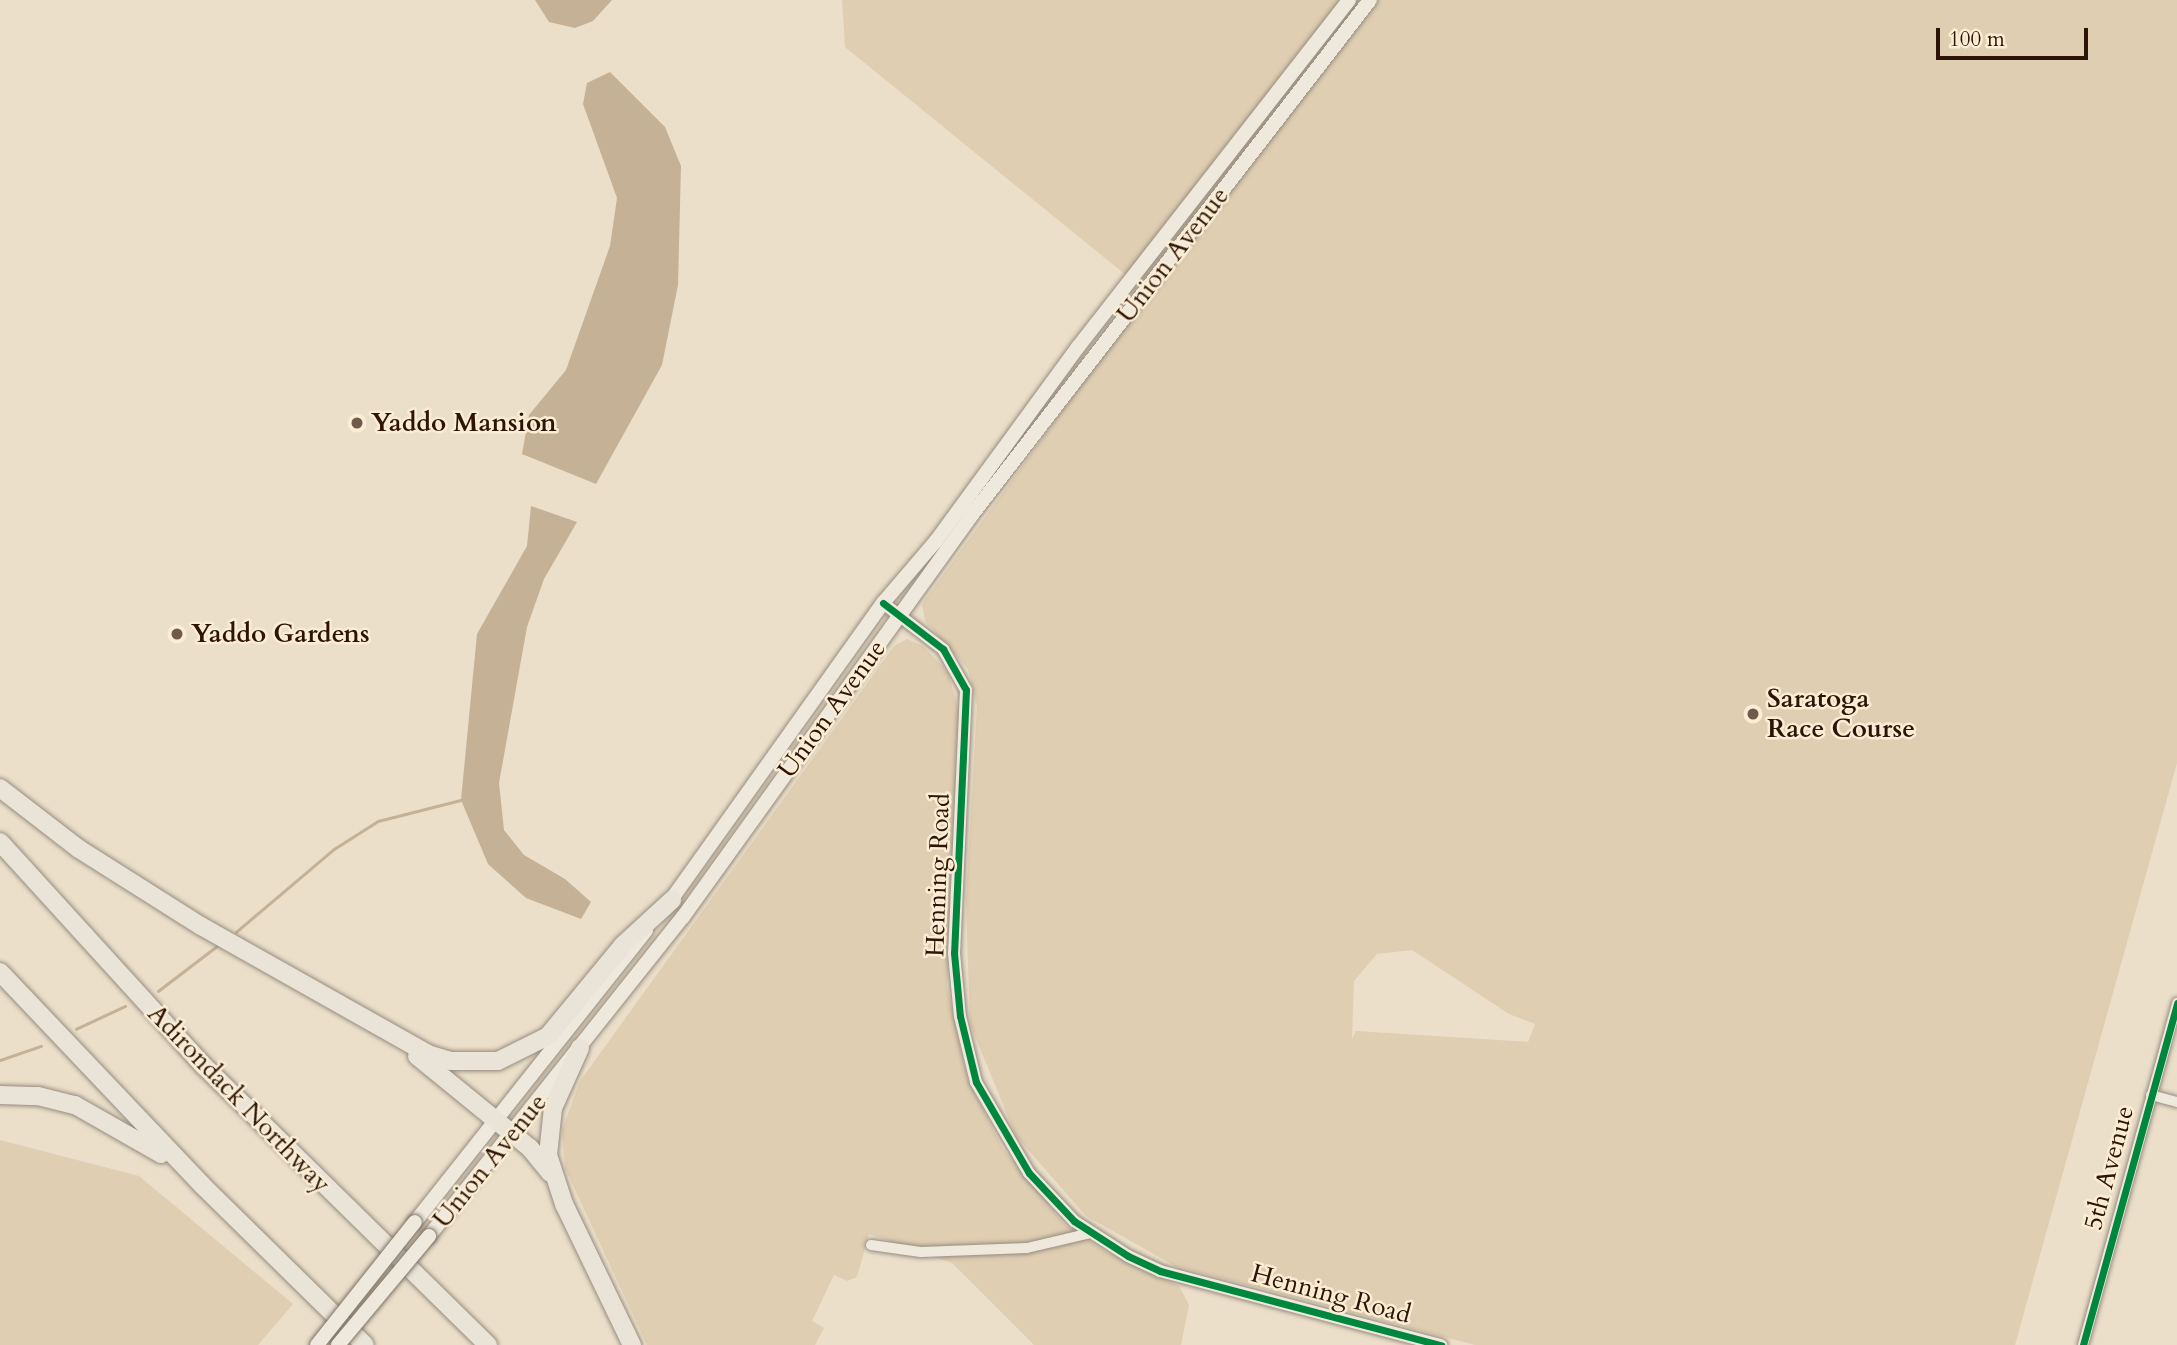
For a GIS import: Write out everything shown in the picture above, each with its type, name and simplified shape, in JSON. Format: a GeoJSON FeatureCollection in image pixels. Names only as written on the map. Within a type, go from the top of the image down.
{"type":"FeatureCollection","features":[{"type":"Feature","properties":{"kind":"highway"},"geometry":{"type":"LineString","coordinates":[[0,788],[131,883],[378,1027],[451,1061],[484,1064],[514,1056],[548,1036],[623,945],[671,900]]}},
{"type":"Feature","properties":{"kind":"highway","name":"Adirondack Northway"},"geometry":{"type":"LineString","coordinates":[[0,842],[205,1067],[488,1345]]}},
{"type":"Feature","properties":{"kind":"highway"},"geometry":{"type":"LineString","coordinates":[[0,972],[202,1185],[365,1345]]}},
{"type":"Feature","properties":{"kind":"highway"},"geometry":{"type":"LineString","coordinates":[[378,1027],[539,1156],[632,1345]]}},
{"type":"Feature","properties":{"kind":"highway"},"geometry":{"type":"LineString","coordinates":[[556,1186],[548,1155],[549,1124],[580,1048]]}},
{"type":"Feature","properties":{"kind":"highway"},"geometry":{"type":"LineString","coordinates":[[0,1095],[45,1097],[88,1110],[133,1135],[202,1185]]}},
{"type":"Feature","properties":{"kind":"main road","name":"Union Avenue"},"geometry":{"type":"LineString","coordinates":[[317,1345],[671,900],[883,603],[936,541],[1078,347],[1349,0]]}},
{"type":"Feature","properties":{"kind":"main road","name":"Union Avenue"},"geometry":{"type":"LineString","coordinates":[[338,1345],[514,1134],[702,892],[899,615],[1370,0]]}},
{"type":"Feature","properties":{"kind":"street","name":"Henning Road"},"geometry":{"type":"LineString","coordinates":[[883,603],[943,649],[966,690],[954,953],[965,1051],[976,1082],[1012,1148],[1050,1196],[1091,1233],[1160,1271],[1441,1345]]}},
{"type":"Feature","properties":{"kind":"street","name":"5th Avenue"},"geometry":{"type":"LineString","coordinates":[[2083,1345],[2177,1003]]}},
{"type":"Feature","properties":{"kind":"street"},"geometry":{"type":"LineString","coordinates":[[2151,1095],[2177,1102]]}},
{"type":"Feature","properties":{"kind":"street"},"geometry":{"type":"LineString","coordinates":[[871,1245],[921,1252],[1027,1248],[1091,1233]]}},
{"type":"Feature","properties":{"kind":"shaded area"},"geometry":{"type":"Polygon","coordinates":[[[535,0],[612,0],[593,21],[575,28],[549,22],[535,0]]]}},
{"type":"Feature","properties":{"kind":"shaded area","name":"Saratoga Race Course"},"geometry":{"type":"Polygon","coordinates":[[[842,0],[2177,0],[2177,763],[2015,1345],[1475,1345],[1175,1266],[1086,1216],[1016,1136],[970,1024],[966,899],[977,706],[968,669],[925,621],[922,604],[1148,293],[845,47],[842,0]],[[1412,950],[1377,954],[1354,981],[1352,1039],[1356,1031],[1528,1042],[1535,1024],[1509,1014],[1412,950]]]}},
{"type":"Feature","properties":{"kind":"shaded area"},"geometry":{"type":"Polygon","coordinates":[[[610,72],[665,127],[681,166],[678,285],[662,365],[596,484],[522,454],[529,415],[566,370],[610,246],[617,198],[583,104],[587,83],[610,72]]]}},
{"type":"Feature","properties":{"kind":"shaded area"},"geometry":{"type":"Polygon","coordinates":[[[531,506],[577,522],[544,579],[527,627],[499,783],[504,830],[524,855],[565,879],[591,902],[581,919],[526,898],[488,864],[461,800],[477,634],[527,546],[531,506]]]}},
{"type":"Feature","properties":{"kind":"shaded area"},"geometry":{"type":"Polygon","coordinates":[[[907,639],[923,646],[948,672],[960,715],[947,986],[967,1079],[1004,1150],[1065,1225],[1106,1252],[1179,1286],[1189,1305],[1181,1345],[1034,1345],[952,1263],[869,1234],[857,1277],[847,1281],[834,1275],[812,1321],[824,1328],[815,1345],[647,1345],[565,1168],[562,1130],[580,1081],[894,646],[907,639]]]}},
{"type":"Feature","properties":{"kind":"shaded area"},"geometry":{"type":"Polygon","coordinates":[[[0,1140],[139,1176],[293,1304],[258,1345],[0,1345],[0,1140]]]}},
{"type":"Feature","properties":{"kind":"waterway"},"geometry":{"type":"LineString","coordinates":[[236,932],[334,849],[378,821],[461,800]]}},
{"type":"Feature","properties":{"kind":"waterway"},"geometry":{"type":"LineString","coordinates":[[158,991],[217,946]]}},
{"type":"Feature","properties":{"kind":"waterway"},"geometry":{"type":"LineString","coordinates":[[76,1029],[125,1006]]}},
{"type":"Feature","properties":{"kind":"waterway"},"geometry":{"type":"LineString","coordinates":[[0,1060],[41,1046]]}},
{"type":"Feature","properties":{"kind":"cycle path"},"geometry":{"type":"LineString","coordinates":[[883,603],[943,649],[966,690],[954,953],[960,1016],[976,1082],[1029,1173],[1074,1221],[1128,1256],[1160,1271],[1441,1345]]}},
{"type":"Feature","properties":{"kind":"cycle path"},"geometry":{"type":"LineString","coordinates":[[2083,1345],[2177,1003]]}},
{"type":"Feature","properties":{"kind":"place","name":"Yaddo Mansion"},"geometry":{"type":"Point","coordinates":[357,423]}},
{"type":"Feature","properties":{"kind":"place","name":"Yaddo Gardens"},"geometry":{"type":"Point","coordinates":[177,634]}},
{"type":"Feature","properties":{"kind":"place","name":"Saratoga Race Course"},"geometry":{"type":"Point","coordinates":[1753,714]}}]}
